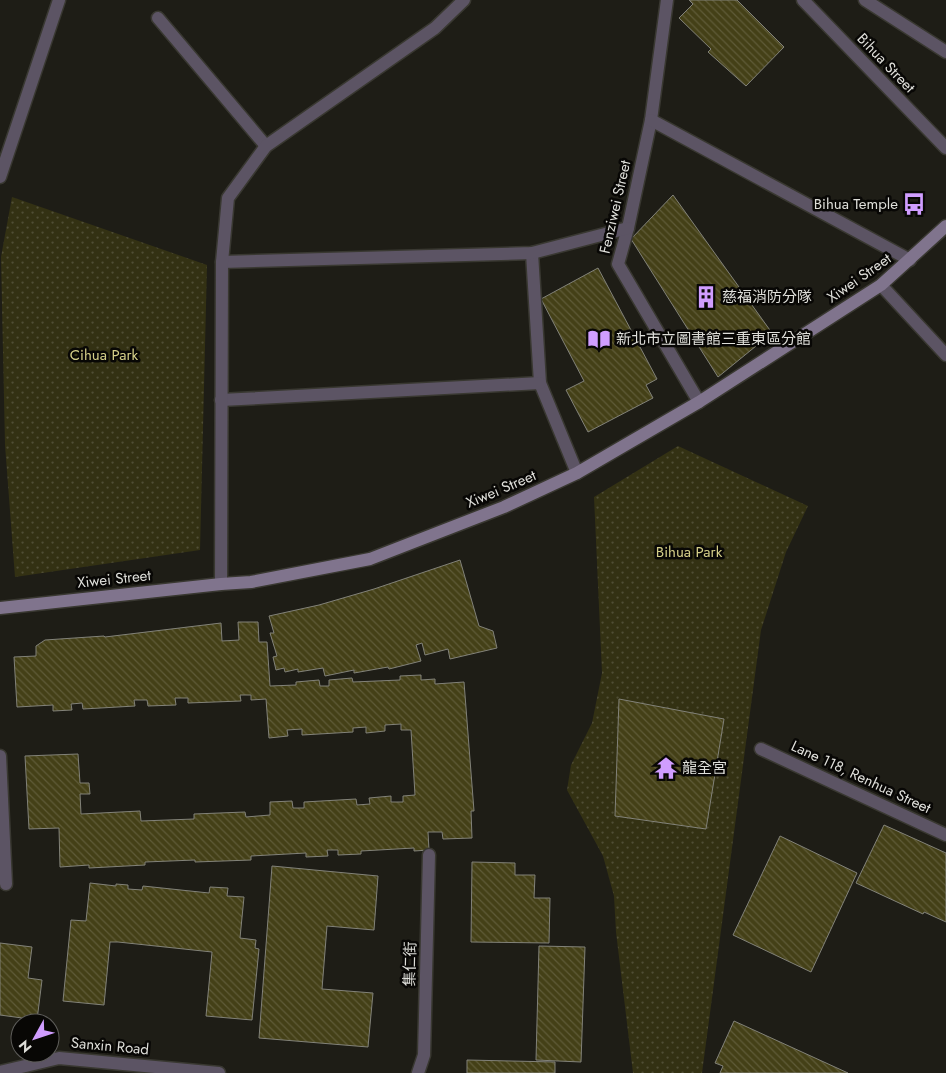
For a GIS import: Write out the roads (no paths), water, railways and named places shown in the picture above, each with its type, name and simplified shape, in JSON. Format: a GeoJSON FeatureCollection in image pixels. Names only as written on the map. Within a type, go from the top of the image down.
{"type":"FeatureCollection","features":[{"type":"Feature","properties":{"kind":"street"},"geometry":{"type":"LineString","coordinates":[[0,177],[60,0]]}},
{"type":"Feature","properties":{"kind":"street"},"geometry":{"type":"LineString","coordinates":[[221,584],[222,262],[228,198],[266,146],[435,28],[464,0]]}},
{"type":"Feature","properties":{"kind":"street","name":"Fenziwei Street"},"geometry":{"type":"LineString","coordinates":[[667,0],[651,120],[628,228],[618,264],[699,402]]}},
{"type":"Feature","properties":{"kind":"street","name":"Bihua Street"},"geometry":{"type":"LineString","coordinates":[[803,0],[946,148]]}},
{"type":"Feature","properties":{"kind":"street"},"geometry":{"type":"LineString","coordinates":[[865,0],[946,52]]}},
{"type":"Feature","properties":{"kind":"street"},"geometry":{"type":"LineString","coordinates":[[158,18],[266,146]]}},
{"type":"Feature","properties":{"kind":"street"},"geometry":{"type":"LineString","coordinates":[[651,120],[910,260]]}},
{"type":"Feature","properties":{"kind":"street","name":"Xiwei Street"},"geometry":{"type":"LineString","coordinates":[[0,608],[251,582],[370,558],[504,507],[577,473],[699,402],[882,285],[946,226]]}},
{"type":"Feature","properties":{"kind":"street"},"geometry":{"type":"LineString","coordinates":[[222,262],[532,253],[628,228]]}},
{"type":"Feature","properties":{"kind":"street"},"geometry":{"type":"LineString","coordinates":[[532,253],[540,383],[577,473]]}},
{"type":"Feature","properties":{"kind":"street"},"geometry":{"type":"LineString","coordinates":[[882,285],[946,355]]}},
{"type":"Feature","properties":{"kind":"street"},"geometry":{"type":"LineString","coordinates":[[221,400],[540,383]]}},
{"type":"Feature","properties":{"kind":"street","name":"Lane 118, Renhua Street"},"geometry":{"type":"LineString","coordinates":[[761,749],[946,835]]}},
{"type":"Feature","properties":{"kind":"street"},"geometry":{"type":"LineString","coordinates":[[0,756],[6,884]]}},
{"type":"Feature","properties":{"kind":"street","name":"集仁街"},"geometry":{"type":"LineString","coordinates":[[418,1073],[424,1055],[429,855]]}},
{"type":"Feature","properties":{"kind":"street","name":"Sanxin Road"},"geometry":{"type":"LineString","coordinates":[[1,1072],[59,1058],[218,1073]]}},
{"type":"Feature","properties":{"kind":"place","name":"Bihua Temple"},"geometry":{"type":"Point","coordinates":[914,204]}},
{"type":"Feature","properties":{"kind":"place","name":"慈福消防分隊"},"geometry":{"type":"Point","coordinates":[706,297]}},
{"type":"Feature","properties":{"kind":"place","name":"新北市立圖書館三重東區分館"},"geometry":{"type":"Point","coordinates":[599,339]}},
{"type":"Feature","properties":{"kind":"place","name":"龍全宮"},"geometry":{"type":"Point","coordinates":[666,768]}},
{"type":"Feature","properties":{"kind":"park label","name":"Cihua Park"},"geometry":{"type":"Point","coordinates":[104,355]}},
{"type":"Feature","properties":{"kind":"park label","name":"Bihua Park"},"geometry":{"type":"Point","coordinates":[689,552]}}]}
